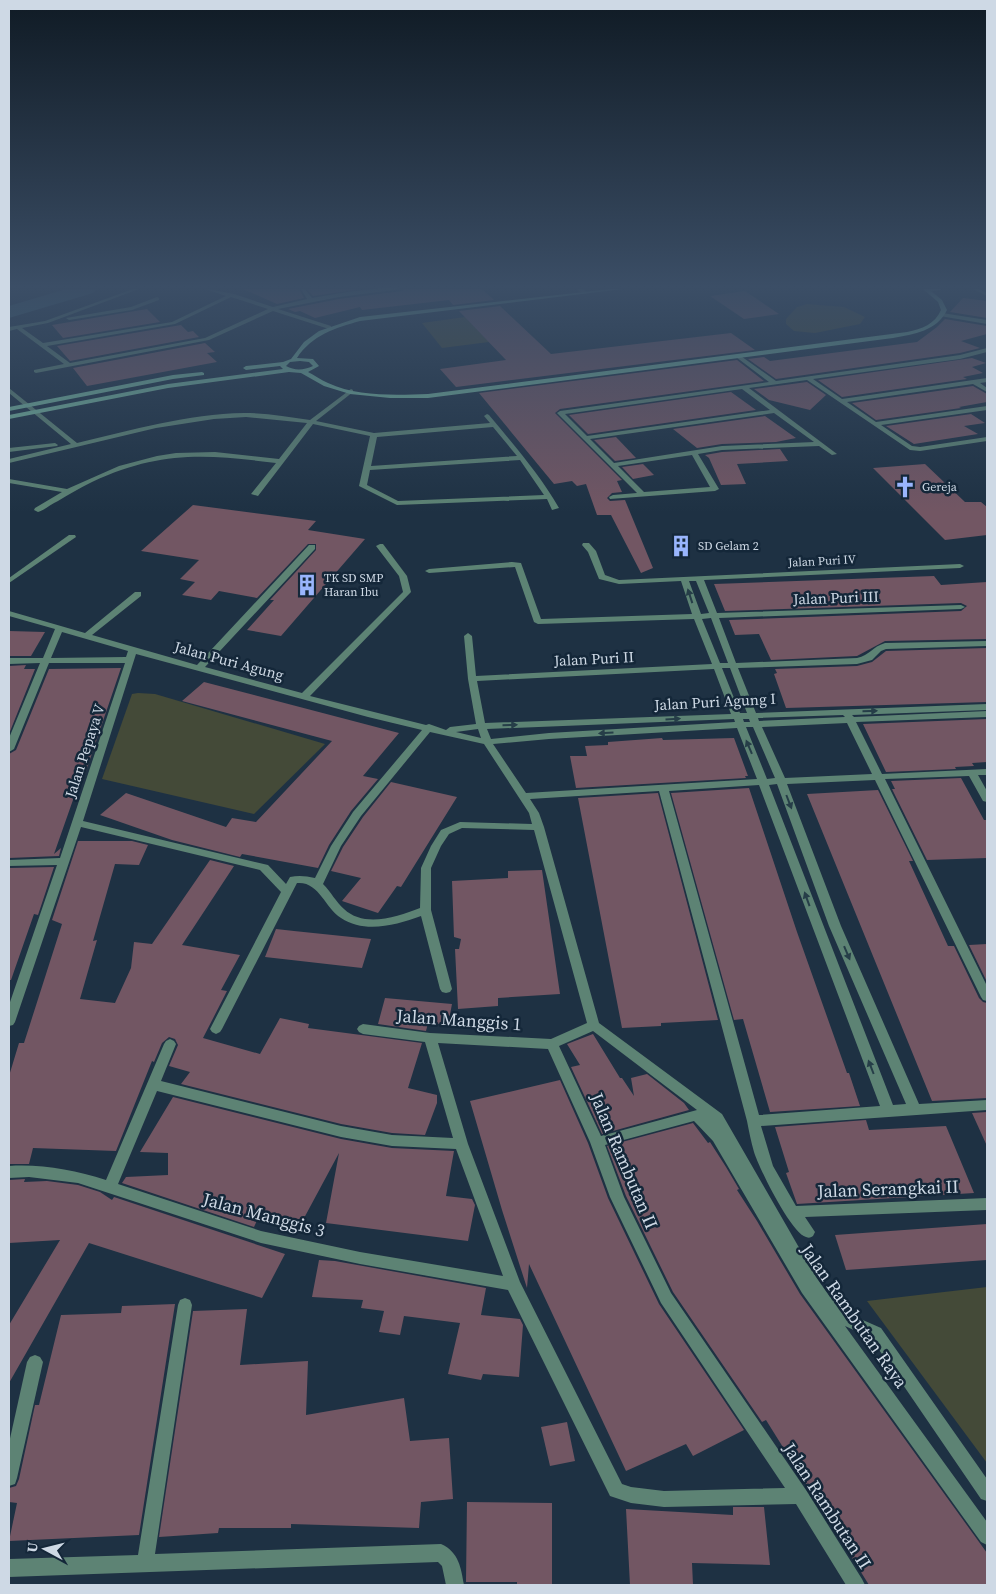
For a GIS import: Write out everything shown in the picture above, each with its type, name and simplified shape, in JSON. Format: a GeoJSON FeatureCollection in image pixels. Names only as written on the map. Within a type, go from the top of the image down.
{"type":"FeatureCollection","features":[{"type":"Feature","properties":{"kind":"street"},"geometry":{"type":"LineString","coordinates":[[36,371],[78,363]]}},
{"type":"Feature","properties":{"kind":"street"},"geometry":{"type":"LineString","coordinates":[[9,417],[168,386],[289,370],[302,371],[314,368],[316,363]]}},
{"type":"Feature","properties":{"kind":"street"},"geometry":{"type":"LineString","coordinates":[[302,371],[327,385],[351,391],[404,397],[428,396],[681,363]]}},
{"type":"Feature","properties":{"kind":"street"},"geometry":{"type":"LineString","coordinates":[[748,363],[776,384]]}},
{"type":"Feature","properties":{"kind":"street"},"geometry":{"type":"LineString","coordinates":[[643,495],[560,413],[918,363]]}},
{"type":"Feature","properties":{"kind":"street"},"geometry":{"type":"LineString","coordinates":[[9,409],[29,407],[173,378],[284,364],[284,368],[289,370]]}},
{"type":"Feature","properties":{"kind":"street"},"geometry":{"type":"LineString","coordinates":[[809,379],[906,446],[915,449],[987,439]]}},
{"type":"Feature","properties":{"kind":"street"},"geometry":{"type":"LineString","coordinates":[[840,401],[987,380]]}},
{"type":"Feature","properties":{"kind":"street"},"geometry":{"type":"LineString","coordinates":[[974,382],[987,390]]}},
{"type":"Feature","properties":{"kind":"street"},"geometry":{"type":"LineString","coordinates":[[744,388],[834,454]]}},
{"type":"Feature","properties":{"kind":"street"},"geometry":{"type":"LineString","coordinates":[[9,390],[74,443]]}},
{"type":"Feature","properties":{"kind":"street"},"geometry":{"type":"LineString","coordinates":[[256,494],[280,460],[311,422],[351,391]]}},
{"type":"Feature","properties":{"kind":"street"},"geometry":{"type":"LineString","coordinates":[[874,424],[987,408]]}},
{"type":"Feature","properties":{"kind":"street"},"geometry":{"type":"LineString","coordinates":[[585,438],[775,411]]}},
{"type":"Feature","properties":{"kind":"street"},"geometry":{"type":"LineString","coordinates":[[9,461],[74,443],[156,426],[214,417],[246,415],[311,422],[374,435],[494,425]]}},
{"type":"Feature","properties":{"kind":"street"},"geometry":{"type":"LineString","coordinates":[[487,416],[522,458],[550,497],[555,508]]}},
{"type":"Feature","properties":{"kind":"street"},"geometry":{"type":"LineString","coordinates":[[374,435],[363,486],[397,503],[550,497]]}},
{"type":"Feature","properties":{"kind":"street"},"geometry":{"type":"LineString","coordinates":[[9,450],[74,443]]}},
{"type":"Feature","properties":{"kind":"street"},"geometry":{"type":"LineString","coordinates":[[613,465],[722,448],[820,444]]}},
{"type":"Feature","properties":{"kind":"street"},"geometry":{"type":"LineString","coordinates":[[613,496],[714,489],[694,452]]}},
{"type":"Feature","properties":{"kind":"street"},"geometry":{"type":"LineString","coordinates":[[38,510],[86,480],[114,470],[176,455],[223,455],[280,460]]}},
{"type":"Feature","properties":{"kind":"street"},"geometry":{"type":"LineString","coordinates":[[366,468],[522,458]]}},
{"type":"Feature","properties":{"kind":"street"},"geometry":{"type":"LineString","coordinates":[[9,481],[66,491]]}},
{"type":"Feature","properties":{"kind":"street"},"geometry":{"type":"LineString","coordinates":[[9,581],[72,538]]}},
{"type":"Feature","properties":{"kind":"street"},"geometry":{"type":"LineString","coordinates":[[586,545],[592,552],[604,579],[619,582],[684,578],[716,666],[764,782],[889,1112]]}},
{"type":"Feature","properties":{"kind":"street"},"geometry":{"type":"LineString","coordinates":[[305,696],[408,592],[403,576],[380,546]]}},
{"type":"Feature","properties":{"kind":"street"},"geometry":{"type":"LineString","coordinates":[[198,668],[312,547]]}},
{"type":"Feature","properties":{"kind":"street","name":"Jalan Puri III"},"geometry":{"type":"LineString","coordinates":[[429,571],[518,565],[535,620],[538,622],[698,618],[961,607]]}},
{"type":"Feature","properties":{"kind":"street","name":"Jalan Puri IV"},"geometry":{"type":"LineString","coordinates":[[684,578],[960,566]]}},
{"type":"Feature","properties":{"kind":"street"},"geometry":{"type":"LineString","coordinates":[[699,578],[754,719],[781,781],[835,926],[914,1108]]}},
{"type":"Feature","properties":{"kind":"street"},"geometry":{"type":"LineString","coordinates":[[86,636],[138,594]]}},
{"type":"Feature","properties":{"kind":"street","name":"Jalan Puri Agung"},"geometry":{"type":"LineString","coordinates":[[9,612],[133,650],[370,715],[444,730]]}},
{"type":"Feature","properties":{"kind":"street"},"geometry":{"type":"LineString","coordinates":[[9,749],[60,627]]}},
{"type":"Feature","properties":{"kind":"street"},"geometry":{"type":"LineString","coordinates":[[468,636],[472,680],[481,726],[487,742],[524,796],[539,827],[594,1024],[717,1118],[811,1282],[825,1302],[842,1318],[876,1333],[987,1492]]}},
{"type":"Feature","properties":{"kind":"street","name":"Jalan Puri II"},"geometry":{"type":"LineString","coordinates":[[472,680],[733,665],[858,661],[869,658],[878,649],[886,646],[987,643]]}},
{"type":"Feature","properties":{"kind":"street","name":"Jalan Pepaya V"},"geometry":{"type":"LineString","coordinates":[[9,1022],[77,824],[133,650]]}},
{"type":"Feature","properties":{"kind":"street"},"geometry":{"type":"LineString","coordinates":[[9,661],[129,660]]}},
{"type":"Feature","properties":{"kind":"street","name":"Jalan Puri Agung I"},"geometry":{"type":"LineString","coordinates":[[848,716],[987,707]]}},
{"type":"Feature","properties":{"kind":"street","name":"Jalan Puri Agung I"},"geometry":{"type":"LineString","coordinates":[[487,742],[754,719],[987,714]]}},
{"type":"Feature","properties":{"kind":"street"},"geometry":{"type":"LineString","coordinates":[[848,716],[987,997]]}},
{"type":"Feature","properties":{"kind":"street","name":"Jalan Puri Agung I"},"geometry":{"type":"LineString","coordinates":[[444,730],[481,726],[738,721]]}},
{"type":"Feature","properties":{"kind":"street"},"geometry":{"type":"LineString","coordinates":[[318,884],[336,846],[357,814],[429,727]]}},
{"type":"Feature","properties":{"kind":"street"},"geometry":{"type":"LineString","coordinates":[[444,730],[487,742]]}},
{"type":"Feature","properties":{"kind":"street"},"geometry":{"type":"LineString","coordinates":[[524,796],[781,781],[987,772]]}},
{"type":"Feature","properties":{"kind":"street"},"geometry":{"type":"LineString","coordinates":[[972,773],[987,798]]}},
{"type":"Feature","properties":{"kind":"street"},"geometry":{"type":"LineString","coordinates":[[664,788],[754,1121],[756,1136],[775,1186],[791,1212],[808,1232]]}},
{"type":"Feature","properties":{"kind":"street"},"geometry":{"type":"LineString","coordinates":[[77,824],[264,867],[287,891]]}},
{"type":"Feature","properties":{"kind":"street"},"geometry":{"type":"LineString","coordinates":[[446,989],[425,910],[426,868],[436,846],[445,832],[460,825],[539,827]]}},
{"type":"Feature","properties":{"kind":"street"},"geometry":{"type":"LineString","coordinates":[[9,863],[63,861]]}},
{"type":"Feature","properties":{"kind":"street"},"geometry":{"type":"LineString","coordinates":[[216,1029],[294,880],[300,878],[307,879],[318,884],[340,912],[349,918],[362,921],[388,922],[425,910]]}},
{"type":"Feature","properties":{"kind":"street"},"geometry":{"type":"LineString","coordinates":[[818,927],[835,926]]}},
{"type":"Feature","properties":{"kind":"street"},"geometry":{"type":"LineString","coordinates":[[552,1044],[594,1024]]}},
{"type":"Feature","properties":{"kind":"street","name":"Jalan Manggis 1"},"geometry":{"type":"LineString","coordinates":[[363,1029],[430,1038],[552,1044]]}},
{"type":"Feature","properties":{"kind":"street"},"geometry":{"type":"LineString","coordinates":[[430,1038],[461,1144],[513,1284],[616,1490],[631,1495],[664,1499],[800,1496]]}},
{"type":"Feature","properties":{"kind":"street"},"geometry":{"type":"LineString","coordinates":[[110,1187],[170,1044]]}},
{"type":"Feature","properties":{"kind":"street","name":"Jalan Rambutan II"},"geometry":{"type":"LineString","coordinates":[[552,1044],[597,1142],[617,1197],[666,1298],[800,1496],[856,1585]]}},
{"type":"Feature","properties":{"kind":"street"},"geometry":{"type":"LineString","coordinates":[[154,1085],[193,1092],[325,1128],[381,1139],[430,1144],[461,1144]]}},
{"type":"Feature","properties":{"kind":"street"},"geometry":{"type":"LineString","coordinates":[[754,1121],[889,1112],[914,1108],[987,1105]]}},
{"type":"Feature","properties":{"kind":"street","name":"Jalan Rambutan Raya"},"geometry":{"type":"LineString","coordinates":[[597,1142],[697,1114],[718,1137],[807,1288],[987,1536]]}},
{"type":"Feature","properties":{"kind":"street","name":"Jalan Manggis 3"},"geometry":{"type":"LineString","coordinates":[[9,1172],[29,1171],[78,1176],[261,1238],[360,1258],[513,1284]]}},
{"type":"Feature","properties":{"kind":"street","name":"Jalan Serangkai II"},"geometry":{"type":"LineString","coordinates":[[791,1212],[987,1204]]}},
{"type":"Feature","properties":{"kind":"street"},"geometry":{"type":"LineString","coordinates":[[145,1563],[186,1305]]}},
{"type":"Feature","properties":{"kind":"street"},"geometry":{"type":"LineString","coordinates":[[9,1478],[35,1362]]}},
{"type":"Feature","properties":{"kind":"street"},"geometry":{"type":"LineString","coordinates":[[9,1568],[441,1553],[450,1561],[455,1585]]}},
{"type":"Feature","properties":{"kind":"green space"},"geometry":{"type":"Polygon","coordinates":[[[132,694],[155,694],[325,744],[254,814],[102,779],[132,694]]]}},
{"type":"Feature","properties":{"kind":"green space"},"geometry":{"type":"Polygon","coordinates":[[[987,1287],[987,1463],[867,1301],[987,1287]]]}},
{"type":"Feature","properties":{"kind":"building"},"geometry":{"type":"Polygon","coordinates":[[[97,363],[209,363],[87,386],[73,368],[97,363]]]}},
{"type":"Feature","properties":{"kind":"building"},"geometry":{"type":"Polygon","coordinates":[[[481,363],[647,363],[456,387],[440,369],[481,363]]]}},
{"type":"Feature","properties":{"kind":"building"},"geometry":{"type":"Polygon","coordinates":[[[711,363],[741,363],[764,381],[560,409],[555,413],[622,480],[617,481],[622,492],[612,493],[607,498],[610,501],[625,500],[653,568],[641,573],[611,515],[597,515],[586,484],[577,486],[572,481],[554,484],[479,393],[711,363]]]}},
{"type":"Feature","properties":{"kind":"building"},"geometry":{"type":"Polygon","coordinates":[[[754,363],[886,363],[776,379],[754,363]]]}},
{"type":"Feature","properties":{"kind":"building"},"geometry":{"type":"Polygon","coordinates":[[[934,363],[985,363],[972,367],[983,373],[963,377],[967,379],[842,397],[818,380],[934,363]]]}},
{"type":"Feature","properties":{"kind":"building"},"geometry":{"type":"Polygon","coordinates":[[[807,382],[826,395],[810,410],[769,400],[754,389],[807,382]]]}},
{"type":"Feature","properties":{"kind":"building"},"geometry":{"type":"Polygon","coordinates":[[[973,386],[987,394],[987,402],[959,407],[961,408],[876,420],[852,403],[973,386]]]}},
{"type":"Feature","properties":{"kind":"building"},"geometry":{"type":"Polygon","coordinates":[[[731,392],[756,410],[588,434],[569,415],[731,392]]]}},
{"type":"Feature","properties":{"kind":"building"},"geometry":{"type":"Polygon","coordinates":[[[971,414],[985,423],[964,426],[978,434],[914,444],[886,426],[971,414]]]}},
{"type":"Feature","properties":{"kind":"building"},"geometry":{"type":"Polygon","coordinates":[[[765,416],[796,438],[776,442],[722,444],[697,448],[673,429],[765,416]]]}},
{"type":"Feature","properties":{"kind":"building"},"geometry":{"type":"Polygon","coordinates":[[[616,437],[636,458],[615,461],[594,440],[616,437]]]}},
{"type":"Feature","properties":{"kind":"building"},"geometry":{"type":"Polygon","coordinates":[[[780,449],[788,461],[737,464],[746,484],[721,485],[709,458],[705,455],[722,452],[780,449]]]}},
{"type":"Feature","properties":{"kind":"building"},"geometry":{"type":"Polygon","coordinates":[[[643,464],[654,475],[633,479],[622,467],[643,464]]]}},
{"type":"Feature","properties":{"kind":"building"},"geometry":{"type":"Polygon","coordinates":[[[925,464],[965,502],[981,502],[987,507],[987,535],[945,540],[873,468],[925,464]]]}},
{"type":"Feature","properties":{"kind":"building"},"geometry":{"type":"Polygon","coordinates":[[[193,505],[316,521],[308,530],[365,539],[281,636],[247,630],[274,600],[270,600],[316,550],[316,544],[308,544],[257,598],[219,591],[211,600],[182,595],[195,582],[180,579],[199,560],[141,551],[193,505]]]}},
{"type":"Feature","properties":{"kind":"building"},"geometry":{"type":"Polygon","coordinates":[[[934,576],[941,585],[987,582],[987,639],[885,641],[857,656],[771,660],[759,634],[735,635],[729,620],[961,611],[967,606],[961,603],[725,611],[714,584],[934,576]]]}},
{"type":"Feature","properties":{"kind":"building"},"geometry":{"type":"Polygon","coordinates":[[[9,631],[45,632],[31,656],[9,656],[9,631]]]}},
{"type":"Feature","properties":{"kind":"building"},"geometry":{"type":"Polygon","coordinates":[[[987,648],[987,702],[786,708],[774,674],[777,673],[775,669],[857,666],[872,662],[886,651],[987,648]]]}},
{"type":"Feature","properties":{"kind":"building"},"geometry":{"type":"Polygon","coordinates":[[[26,665],[24,669],[35,669],[9,734],[9,666],[26,665]]]}},
{"type":"Feature","properties":{"kind":"building"},"geometry":{"type":"Polygon","coordinates":[[[121,668],[83,780],[80,780],[54,854],[61,848],[59,856],[9,858],[9,754],[16,750],[49,669],[121,668]]]}},
{"type":"Feature","properties":{"kind":"building"},"geometry":{"type":"Polygon","coordinates":[[[204,682],[399,733],[363,776],[378,779],[351,811],[329,845],[318,868],[242,854],[240,857],[172,840],[100,815],[126,793],[226,827],[232,818],[256,822],[332,741],[182,701],[204,682]]]}},
{"type":"Feature","properties":{"kind":"building"},"geometry":{"type":"Polygon","coordinates":[[[987,719],[987,762],[972,763],[974,766],[955,767],[956,769],[886,772],[863,724],[987,719]]]}},
{"type":"Feature","properties":{"kind":"building"},"geometry":{"type":"Polygon","coordinates":[[[662,738],[663,740],[734,738],[748,776],[745,776],[746,778],[576,788],[570,756],[587,756],[585,746],[608,745],[608,742],[662,738]]]}},
{"type":"Feature","properties":{"kind":"building"},"geometry":{"type":"Polygon","coordinates":[[[961,778],[984,820],[987,820],[987,858],[927,860],[892,789],[895,789],[891,781],[961,778]]]}},
{"type":"Feature","properties":{"kind":"building"},"geometry":{"type":"Polygon","coordinates":[[[391,782],[457,797],[401,887],[397,886],[378,913],[342,901],[361,878],[331,871],[343,847],[363,817],[391,782]]]}},
{"type":"Feature","properties":{"kind":"building"},"geometry":{"type":"Polygon","coordinates":[[[749,788],[797,932],[860,1106],[770,1112],[743,1019],[734,1020],[671,793],[749,788]]]}},
{"type":"Feature","properties":{"kind":"building"},"geometry":{"type":"Polygon","coordinates":[[[878,790],[913,861],[909,861],[948,946],[954,946],[979,998],[987,1003],[987,1098],[932,1101],[807,794],[878,790]]]}},
{"type":"Feature","properties":{"kind":"building"},"geometry":{"type":"Polygon","coordinates":[[[658,793],[718,1020],[661,1023],[661,1026],[622,1028],[578,798],[658,793]]]}},
{"type":"Feature","properties":{"kind":"building"},"geometry":{"type":"Polygon","coordinates":[[[78,841],[132,841],[148,845],[139,865],[115,864],[93,941],[97,940],[80,999],[115,1003],[131,968],[134,942],[152,944],[210,860],[234,866],[182,945],[240,955],[221,990],[227,991],[203,1038],[260,1054],[280,1018],[309,1024],[308,1028],[422,1043],[408,1088],[437,1095],[437,1103],[425,1135],[392,1133],[341,1124],[181,1084],[190,1072],[169,1066],[178,1045],[175,1039],[169,1037],[162,1043],[154,1062],[152,1061],[116,1151],[33,1148],[29,1164],[9,1164],[9,1076],[19,1043],[24,1043],[62,924],[52,920],[78,841]]]}},
{"type":"Feature","properties":{"kind":"building"},"geometry":{"type":"Polygon","coordinates":[[[54,867],[38,915],[34,914],[11,980],[9,980],[9,868],[54,867]]]}},
{"type":"Feature","properties":{"kind":"building"},"geometry":{"type":"Polygon","coordinates":[[[542,870],[560,994],[498,998],[498,1006],[458,1009],[455,949],[459,949],[461,939],[454,937],[452,881],[508,878],[508,871],[542,870]]]}},
{"type":"Feature","properties":{"kind":"building"},"geometry":{"type":"Polygon","coordinates":[[[276,929],[371,939],[362,968],[265,957],[276,929]]]}},
{"type":"Feature","properties":{"kind":"building"},"geometry":{"type":"Polygon","coordinates":[[[987,944],[987,982],[969,945],[987,944]]]}},
{"type":"Feature","properties":{"kind":"building"},"geometry":{"type":"Polygon","coordinates":[[[385,998],[452,1004],[448,1025],[428,1023],[426,1031],[378,1024],[385,998]]]}},
{"type":"Feature","properties":{"kind":"building"},"geometry":{"type":"Polygon","coordinates":[[[593,1034],[620,1078],[622,1078],[634,1096],[631,1078],[647,1074],[684,1103],[689,1110],[602,1134],[571,1067],[580,1065],[567,1044],[593,1034]]]}},
{"type":"Feature","properties":{"kind":"building"},"geometry":{"type":"Polygon","coordinates":[[[560,1080],[588,1143],[608,1198],[659,1304],[744,1430],[693,1456],[686,1444],[626,1471],[529,1264],[527,1288],[470,1101],[560,1080]]]}},
{"type":"Feature","properties":{"kind":"building"},"geometry":{"type":"Polygon","coordinates":[[[173,1097],[341,1139],[392,1148],[454,1151],[446,1196],[472,1199],[475,1205],[468,1241],[326,1223],[339,1153],[303,1220],[260,1214],[254,1227],[122,1183],[126,1177],[168,1175],[168,1153],[140,1152],[173,1097]]]}},
{"type":"Feature","properties":{"kind":"building"},"geometry":{"type":"Polygon","coordinates":[[[987,1112],[987,1146],[972,1113],[987,1112]]]}},
{"type":"Feature","properties":{"kind":"building"},"geometry":{"type":"Polygon","coordinates":[[[866,1120],[869,1130],[946,1126],[974,1193],[797,1204],[786,1173],[789,1172],[775,1127],[866,1120]]]}},
{"type":"Feature","properties":{"kind":"building"},"geometry":{"type":"Polygon","coordinates":[[[693,1123],[708,1143],[710,1142],[726,1167],[739,1189],[737,1190],[800,1294],[987,1553],[987,1585],[869,1585],[766,1420],[762,1422],[673,1292],[626,1196],[607,1146],[693,1123]]]}},
{"type":"Feature","properties":{"kind":"building"},"geometry":{"type":"Polygon","coordinates":[[[25,1179],[24,1182],[47,1181],[78,1185],[100,1192],[112,1200],[114,1197],[285,1254],[262,1298],[89,1243],[9,1383],[9,1325],[60,1240],[9,1243],[9,1180],[25,1179]]]}},
{"type":"Feature","properties":{"kind":"building"},"geometry":{"type":"Polygon","coordinates":[[[987,1224],[987,1260],[846,1270],[835,1235],[987,1224]]]}},
{"type":"Feature","properties":{"kind":"building"},"geometry":{"type":"Polygon","coordinates":[[[319,1260],[335,1261],[486,1288],[481,1315],[520,1319],[523,1325],[519,1377],[483,1374],[481,1380],[448,1374],[460,1323],[404,1316],[400,1335],[379,1332],[384,1311],[361,1308],[363,1300],[312,1297],[319,1260]]]}},
{"type":"Feature","properties":{"kind":"building"},"geometry":{"type":"Polygon","coordinates":[[[175,1304],[139,1535],[9,1541],[17,1503],[9,1502],[9,1488],[16,1486],[19,1479],[35,1405],[39,1405],[61,1315],[121,1313],[122,1306],[175,1304]]]}},
{"type":"Feature","properties":{"kind":"building"},"geometry":{"type":"Polygon","coordinates":[[[247,1309],[240,1365],[308,1361],[306,1415],[404,1398],[410,1441],[449,1438],[453,1499],[421,1502],[419,1528],[291,1524],[291,1528],[219,1528],[218,1533],[159,1537],[193,1311],[247,1309]]]}},
{"type":"Feature","properties":{"kind":"building"},"geometry":{"type":"Polygon","coordinates":[[[567,1422],[575,1461],[550,1466],[541,1427],[567,1422]]]}},
{"type":"Feature","properties":{"kind":"building"},"geometry":{"type":"Polygon","coordinates":[[[467,1502],[552,1503],[552,1585],[517,1584],[517,1582],[466,1582],[467,1502]]]}},
{"type":"Feature","properties":{"kind":"building"},"geometry":{"type":"Polygon","coordinates":[[[733,1507],[764,1507],[770,1565],[692,1563],[693,1585],[630,1585],[626,1509],[733,1515],[733,1507]]]}},
{"type":"Feature","properties":{"kind":"place","name":"Gereja"},"geometry":{"type":"Point","coordinates":[905,487]}},
{"type":"Feature","properties":{"kind":"place","name":"SD Gelam 2"},"geometry":{"type":"Point","coordinates":[681,546]}},
{"type":"Feature","properties":{"kind":"place","name":"TK SD SMP Haran Ibu"},"geometry":{"type":"Point","coordinates":[307,585]}}]}
